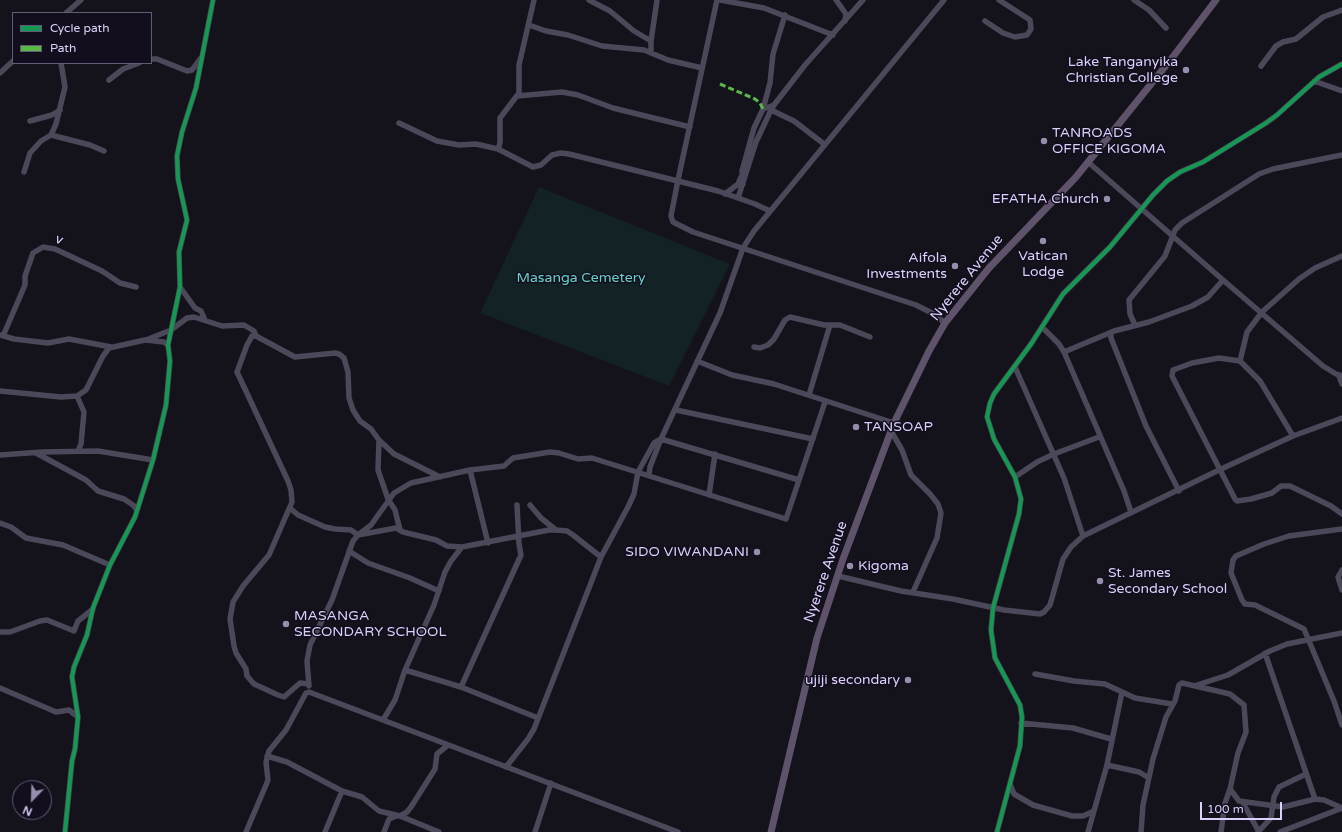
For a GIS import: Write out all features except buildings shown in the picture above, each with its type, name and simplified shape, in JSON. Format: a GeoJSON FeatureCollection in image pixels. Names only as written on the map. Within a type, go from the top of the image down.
{"type":"FeatureCollection","features":[{"type":"Feature","properties":{"kind":"main road","name":"Nyerere Avenue"},"geometry":{"type":"LineString","coordinates":[[771,832],[799,717],[799,708],[810,664],[838,576],[891,431],[917,372],[945,323],[989,268],[1076,177],[1172,58],[1216,0]]}},
{"type":"Feature","properties":{"kind":"street"},"geometry":{"type":"LineString","coordinates":[[67,12],[81,0]]}},
{"type":"Feature","properties":{"kind":"street"},"geometry":{"type":"LineString","coordinates":[[65,832],[78,717],[72,677],[74,667],[87,635],[94,608],[110,565],[137,510],[153,460],[169,388],[170,361],[168,345],[180,287],[179,252],[187,220],[178,179],[177,156],[182,132],[196,88],[201,57],[214,0]]}},
{"type":"Feature","properties":{"kind":"street"},"geometry":{"type":"LineString","coordinates":[[498,149],[500,143],[500,118],[502,112],[517,96],[519,65],[534,0]]}},
{"type":"Feature","properties":{"kind":"street"},"geometry":{"type":"LineString","coordinates":[[589,0],[610,11],[634,31],[651,41]]}},
{"type":"Feature","properties":{"kind":"street"},"geometry":{"type":"LineString","coordinates":[[651,52],[651,41],[657,0]]}},
{"type":"Feature","properties":{"kind":"street"},"geometry":{"type":"LineString","coordinates":[[833,35],[764,8],[718,0],[678,180],[671,216],[673,222],[688,230],[916,305],[934,314],[945,323]]}},
{"type":"Feature","properties":{"kind":"street"},"geometry":{"type":"LineString","coordinates":[[836,0],[846,14],[845,22]]}},
{"type":"Feature","properties":{"kind":"street"},"geometry":{"type":"LineString","coordinates":[[738,198],[756,142],[773,107],[805,65],[845,22],[863,0]]}},
{"type":"Feature","properties":{"kind":"street"},"geometry":{"type":"LineString","coordinates":[[649,475],[650,467],[662,439],[720,313],[743,248],[754,231],[824,144],[878,82],[944,0]]}},
{"type":"Feature","properties":{"kind":"street"},"geometry":{"type":"LineString","coordinates":[[985,21],[1003,33],[1015,37],[1027,35],[1031,29],[1030,20],[999,0]]}},
{"type":"Feature","properties":{"kind":"street"},"geometry":{"type":"LineString","coordinates":[[1134,0],[1149,10],[1166,28]]}},
{"type":"Feature","properties":{"kind":"street"},"geometry":{"type":"LineString","coordinates":[[1261,66],[1276,46],[1296,39],[1322,17],[1342,10]]}},
{"type":"Feature","properties":{"kind":"street"},"geometry":{"type":"LineString","coordinates":[[725,194],[738,184],[742,175],[754,128],[763,109],[770,83],[773,54],[785,15]]}},
{"type":"Feature","properties":{"kind":"street"},"geometry":{"type":"LineString","coordinates":[[529,25],[602,46],[635,48],[651,52],[668,60],[702,68]]}},
{"type":"Feature","properties":{"kind":"street"},"geometry":{"type":"LineString","coordinates":[[152,59],[157,59],[187,71],[192,70],[201,57]]}},
{"type":"Feature","properties":{"kind":"street"},"geometry":{"type":"LineString","coordinates":[[0,73],[12,62]]}},
{"type":"Feature","properties":{"kind":"street"},"geometry":{"type":"LineString","coordinates":[[24,172],[33,149],[41,141],[51,135],[61,110],[65,87],[61,64]]}},
{"type":"Feature","properties":{"kind":"street"},"geometry":{"type":"LineString","coordinates":[[108,80],[127,67],[135,64]]}},
{"type":"Feature","properties":{"kind":"street"},"geometry":{"type":"LineString","coordinates":[[997,832],[1020,746],[1021,723],[1020,705],[995,658],[991,638],[993,608],[1020,508],[1021,499],[1015,477],[994,439],[987,417],[990,403],[994,394],[1015,368],[1042,327],[1053,306],[1110,247],[1167,181],[1180,172],[1220,152],[1277,116],[1314,81],[1342,64]]}},
{"type":"Feature","properties":{"kind":"street"},"geometry":{"type":"LineString","coordinates":[[1314,81],[1342,91]]}},
{"type":"Feature","properties":{"kind":"street"},"geometry":{"type":"LineString","coordinates":[[517,96],[562,92],[578,95],[613,108],[690,127]]}},
{"type":"Feature","properties":{"kind":"street"},"geometry":{"type":"LineString","coordinates":[[763,109],[773,107],[824,144]]}},
{"type":"Feature","properties":{"kind":"street"},"geometry":{"type":"LineString","coordinates":[[30,121],[52,115],[61,110]]}},
{"type":"Feature","properties":{"kind":"street"},"geometry":{"type":"LineString","coordinates":[[398,123],[437,141],[459,145],[476,144],[498,149],[533,167],[541,165],[552,155],[561,153],[678,180],[738,198],[770,212]]}},
{"type":"Feature","properties":{"kind":"street"},"geometry":{"type":"LineString","coordinates":[[56,124],[61,138]]}},
{"type":"Feature","properties":{"kind":"street"},"geometry":{"type":"LineString","coordinates":[[51,135],[90,145],[104,151]]}},
{"type":"Feature","properties":{"kind":"street"},"geometry":{"type":"LineString","coordinates":[[1135,325],[1130,314],[1129,300],[1165,256],[1175,230],[1190,216],[1250,178],[1273,169],[1342,155]]}},
{"type":"Feature","properties":{"kind":"street"},"geometry":{"type":"LineString","coordinates":[[1088,162],[1141,210],[1222,280],[1262,312],[1323,366],[1340,376],[1342,384]]}},
{"type":"Feature","properties":{"kind":"street"},"geometry":{"type":"LineString","coordinates":[[742,175],[742,184]]}},
{"type":"Feature","properties":{"kind":"street","name":"v"},"geometry":{"type":"LineString","coordinates":[[1,335],[25,286],[26,272],[33,253],[43,247],[55,249],[102,271],[120,283],[136,287]]}},
{"type":"Feature","properties":{"kind":"street"},"geometry":{"type":"LineString","coordinates":[[1240,361],[1247,332],[1262,312],[1299,279],[1315,268],[1342,256]]}},
{"type":"Feature","properties":{"kind":"street"},"geometry":{"type":"LineString","coordinates":[[1064,352],[1111,333],[1149,322],[1201,301],[1222,280]]}},
{"type":"Feature","properties":{"kind":"street"},"geometry":{"type":"LineString","coordinates":[[180,287],[195,308],[201,311],[205,320]]}},
{"type":"Feature","properties":{"kind":"street"},"geometry":{"type":"LineString","coordinates":[[1,335],[14,339],[48,343],[69,339],[111,347],[145,340],[171,330],[186,318],[194,317],[222,326],[244,325],[254,331],[256,336],[296,357],[330,353],[342,355],[346,362],[349,398],[353,410],[360,421],[371,429],[379,440],[394,454],[440,477]]}},
{"type":"Feature","properties":{"kind":"street"},"geometry":{"type":"LineString","coordinates":[[754,347],[760,348],[768,345],[787,318],[798,318],[830,325],[840,325],[870,337]]}},
{"type":"Feature","properties":{"kind":"street"},"geometry":{"type":"LineString","coordinates":[[810,395],[830,325]]}},
{"type":"Feature","properties":{"kind":"street"},"geometry":{"type":"LineString","coordinates":[[1042,327],[1059,344],[1064,352],[1099,437],[1124,491],[1131,512]]}},
{"type":"Feature","properties":{"kind":"street"},"geometry":{"type":"LineString","coordinates":[[1111,333],[1111,338],[1146,426],[1179,491]]}},
{"type":"Feature","properties":{"kind":"street"},"geometry":{"type":"LineString","coordinates":[[256,336],[250,338],[237,372],[288,481],[291,490],[290,508],[269,555],[243,586],[233,602],[230,619],[234,646],[236,654],[246,669],[247,676],[254,684],[284,697],[300,683],[309,684]]}},
{"type":"Feature","properties":{"kind":"street"},"geometry":{"type":"LineString","coordinates":[[145,340],[164,342],[168,345]]}},
{"type":"Feature","properties":{"kind":"street"},"geometry":{"type":"LineString","coordinates":[[0,391],[61,397],[77,396],[86,390],[103,356],[111,347]]}},
{"type":"Feature","properties":{"kind":"street"},"geometry":{"type":"LineString","coordinates":[[1293,436],[1260,381],[1240,361],[1219,358],[1182,366],[1174,370],[1172,373],[1232,496],[1238,501],[1251,500],[1272,493],[1281,486],[1290,486],[1331,506],[1342,514]]}},
{"type":"Feature","properties":{"kind":"street"},"geometry":{"type":"LineString","coordinates":[[698,361],[732,375],[774,384],[894,423]]}},
{"type":"Feature","properties":{"kind":"street"},"geometry":{"type":"LineString","coordinates":[[1015,368],[1054,454],[1074,503],[1083,536]]}},
{"type":"Feature","properties":{"kind":"street"},"geometry":{"type":"LineString","coordinates":[[77,396],[84,412],[81,444],[78,451]]}},
{"type":"Feature","properties":{"kind":"street"},"geometry":{"type":"LineString","coordinates":[[309,692],[307,661],[310,645],[332,600],[349,551],[358,535],[371,525],[388,499],[398,490],[420,480],[470,470],[504,466],[513,458],[550,452],[559,453],[578,460],[592,458],[786,519],[826,402]]}},
{"type":"Feature","properties":{"kind":"street"},"geometry":{"type":"LineString","coordinates":[[676,410],[813,439]]}},
{"type":"Feature","properties":{"kind":"street"},"geometry":{"type":"LineString","coordinates":[[838,576],[993,608],[1036,614],[1044,612],[1050,605],[1064,559],[1071,546],[1083,536],[1293,436],[1342,418]]}},
{"type":"Feature","properties":{"kind":"street"},"geometry":{"type":"LineString","coordinates":[[891,431],[902,450],[909,472],[934,499],[941,513],[938,538],[913,592]]}},
{"type":"Feature","properties":{"kind":"street"},"geometry":{"type":"LineString","coordinates":[[1015,477],[1037,462],[1099,437]]}},
{"type":"Feature","properties":{"kind":"street"},"geometry":{"type":"LineString","coordinates":[[506,768],[528,739],[538,718],[601,557],[628,507],[634,494],[638,472],[654,443],[662,439],[799,480]]}},
{"type":"Feature","properties":{"kind":"street"},"geometry":{"type":"LineString","coordinates":[[379,440],[378,470],[385,486],[388,499],[395,510],[400,530]]}},
{"type":"Feature","properties":{"kind":"street"},"geometry":{"type":"LineString","coordinates":[[0,454],[78,451],[98,452],[115,456],[153,460]]}},
{"type":"Feature","properties":{"kind":"street"},"geometry":{"type":"LineString","coordinates":[[36,452],[86,480],[98,491],[124,499],[133,505],[137,510]]}},
{"type":"Feature","properties":{"kind":"street"},"geometry":{"type":"LineString","coordinates":[[709,494],[715,454]]}},
{"type":"Feature","properties":{"kind":"street"},"geometry":{"type":"LineString","coordinates":[[470,470],[488,543]]}},
{"type":"Feature","properties":{"kind":"street"},"geometry":{"type":"LineString","coordinates":[[385,486],[398,490]]}},
{"type":"Feature","properties":{"kind":"street"},"geometry":{"type":"LineString","coordinates":[[461,687],[521,555],[517,505]]}},
{"type":"Feature","properties":{"kind":"street"},"geometry":{"type":"LineString","coordinates":[[530,505],[541,518],[557,530]]}},
{"type":"Feature","properties":{"kind":"street"},"geometry":{"type":"LineString","coordinates":[[290,508],[298,514],[330,528],[351,530],[358,535],[396,528],[436,540],[447,546],[462,547],[549,530],[557,530],[573,535],[601,557]]}},
{"type":"Feature","properties":{"kind":"street"},"geometry":{"type":"LineString","coordinates":[[286,516],[290,514],[298,514]]}},
{"type":"Feature","properties":{"kind":"street"},"geometry":{"type":"LineString","coordinates":[[0,523],[12,527],[26,538],[63,545],[110,565]]}},
{"type":"Feature","properties":{"kind":"street"},"geometry":{"type":"LineString","coordinates":[[1342,529],[1289,536],[1236,556],[1232,560],[1231,573],[1245,604],[1254,605],[1302,627],[1334,700],[1342,725]]}},
{"type":"Feature","properties":{"kind":"street"},"geometry":{"type":"LineString","coordinates":[[383,720],[395,700],[405,670],[451,561],[462,547]]}},
{"type":"Feature","properties":{"kind":"street"},"geometry":{"type":"LineString","coordinates":[[349,551],[368,563],[397,573],[439,591]]}},
{"type":"Feature","properties":{"kind":"street"},"geometry":{"type":"LineString","coordinates":[[1342,570],[1338,576],[1342,590]]}},
{"type":"Feature","properties":{"kind":"street"},"geometry":{"type":"LineString","coordinates":[[0,632],[10,632],[40,621],[47,620],[55,622],[74,632],[78,621],[94,608]]}},
{"type":"Feature","properties":{"kind":"street"},"geometry":{"type":"LineString","coordinates":[[1195,686],[1228,674],[1266,653],[1287,644],[1342,633]]}},
{"type":"Feature","properties":{"kind":"street"},"geometry":{"type":"LineString","coordinates":[[1266,653],[1314,799]]}},
{"type":"Feature","properties":{"kind":"street"},"geometry":{"type":"LineString","coordinates":[[405,670],[461,687],[538,718]]}},
{"type":"Feature","properties":{"kind":"street"},"geometry":{"type":"LineString","coordinates":[[1035,674],[1074,681],[1104,684],[1139,699],[1172,704]]}},
{"type":"Feature","properties":{"kind":"street"},"geometry":{"type":"LineString","coordinates":[[1140,832],[1152,766],[1164,724],[1180,683],[1230,694],[1244,705],[1246,732],[1238,753],[1230,789],[1225,803],[1221,832]]}},
{"type":"Feature","properties":{"kind":"street"},"geometry":{"type":"LineString","coordinates":[[0,688],[52,711],[58,713],[69,710],[78,717]]}},
{"type":"Feature","properties":{"kind":"street"},"geometry":{"type":"LineString","coordinates":[[309,692],[678,832]]}},
{"type":"Feature","properties":{"kind":"street"},"geometry":{"type":"LineString","coordinates":[[246,832],[268,780],[267,756],[269,751],[286,730],[306,693],[309,692]]}},
{"type":"Feature","properties":{"kind":"street"},"geometry":{"type":"LineString","coordinates":[[1088,832],[1092,812],[1107,765],[1122,692]]}},
{"type":"Feature","properties":{"kind":"street"},"geometry":{"type":"LineString","coordinates":[[1021,723],[1073,728],[1111,740]]}},
{"type":"Feature","properties":{"kind":"street"},"geometry":{"type":"LineString","coordinates":[[384,832],[389,819],[407,812],[411,807],[434,769],[437,754],[448,745]]}},
{"type":"Feature","properties":{"kind":"street"},"geometry":{"type":"LineString","coordinates":[[267,756],[287,762],[342,791],[362,797],[379,811],[398,816],[427,830],[439,832]]}},
{"type":"Feature","properties":{"kind":"street"},"geometry":{"type":"LineString","coordinates":[[1107,765],[1139,772],[1149,778]]}},
{"type":"Feature","properties":{"kind":"street"},"geometry":{"type":"LineString","coordinates":[[1139,772],[1152,766]]}},
{"type":"Feature","properties":{"kind":"street"},"geometry":{"type":"LineString","coordinates":[[1244,803],[1258,832],[1271,818],[1274,797],[1279,787],[1306,774]]}},
{"type":"Feature","properties":{"kind":"street"},"geometry":{"type":"LineString","coordinates":[[1010,781],[1014,794],[1033,805],[1072,816],[1083,816],[1092,812]]}},
{"type":"Feature","properties":{"kind":"street"},"geometry":{"type":"LineString","coordinates":[[535,832],[551,783]]}},
{"type":"Feature","properties":{"kind":"street"},"geometry":{"type":"LineString","coordinates":[[1230,789],[1239,801],[1244,803],[1263,803],[1283,807],[1314,799],[1328,800],[1342,808]]}},
{"type":"Feature","properties":{"kind":"street"},"geometry":{"type":"LineString","coordinates":[[325,832],[342,791]]}},
{"type":"Feature","properties":{"kind":"street"},"geometry":{"type":"LineString","coordinates":[[1280,832],[1342,808]]}},
{"type":"Feature","properties":{"kind":"green space","name":"Masanga Cemetery"},"geometry":{"type":"Polygon","coordinates":[[[539,187],[730,264],[669,386],[480,313],[539,187]]]}},
{"type":"Feature","properties":{"kind":"marked path"},"geometry":{"type":"LineString","coordinates":[[720,84],[755,99],[760,103],[763,109]]}},
{"type":"Feature","properties":{"kind":"cycle path"},"geometry":{"type":"LineString","coordinates":[[65,832],[78,717],[72,677],[74,667],[87,635],[93,608],[110,565],[135,517],[153,460],[166,405],[170,361],[168,345],[180,287],[179,252],[187,220],[178,179],[177,156],[182,132],[196,88],[213,0]]}},
{"type":"Feature","properties":{"kind":"cycle path"},"geometry":{"type":"LineString","coordinates":[[997,832],[1020,746],[1022,717],[1020,705],[995,658],[991,630],[993,608],[1019,514],[1021,499],[1015,477],[994,439],[987,417],[990,403],[994,394],[1031,344],[1063,294],[1110,247],[1153,195],[1167,181],[1180,172],[1203,162],[1266,123],[1319,77],[1342,64]]}},
{"type":"Feature","properties":{"kind":"place","name":"Lake Tanganyika Christian College"},"geometry":{"type":"Point","coordinates":[1186,70]}},
{"type":"Feature","properties":{"kind":"place","name":"TANROADS OFFICE KIGOMA"},"geometry":{"type":"Point","coordinates":[1044,141]}},
{"type":"Feature","properties":{"kind":"place","name":"EFATHA Church"},"geometry":{"type":"Point","coordinates":[1107,199]}},
{"type":"Feature","properties":{"kind":"place","name":"Vatican Lodge"},"geometry":{"type":"Point","coordinates":[1043,241]}},
{"type":"Feature","properties":{"kind":"place","name":"Aifola Investments"},"geometry":{"type":"Point","coordinates":[955,266]}},
{"type":"Feature","properties":{"kind":"place","name":"TANSOAP"},"geometry":{"type":"Point","coordinates":[856,427]}},
{"type":"Feature","properties":{"kind":"place","name":"SIDO VIWANDANI"},"geometry":{"type":"Point","coordinates":[757,552]}},
{"type":"Feature","properties":{"kind":"place","name":"Kigoma"},"geometry":{"type":"Point","coordinates":[850,566]}},
{"type":"Feature","properties":{"kind":"place","name":"St. James Secondary School"},"geometry":{"type":"Point","coordinates":[1100,581]}},
{"type":"Feature","properties":{"kind":"place","name":"MASANGA SECONDARY SCHOOL"},"geometry":{"type":"Point","coordinates":[286,624]}},
{"type":"Feature","properties":{"kind":"place","name":"ujiji secondary"},"geometry":{"type":"Point","coordinates":[908,680]}}]}
